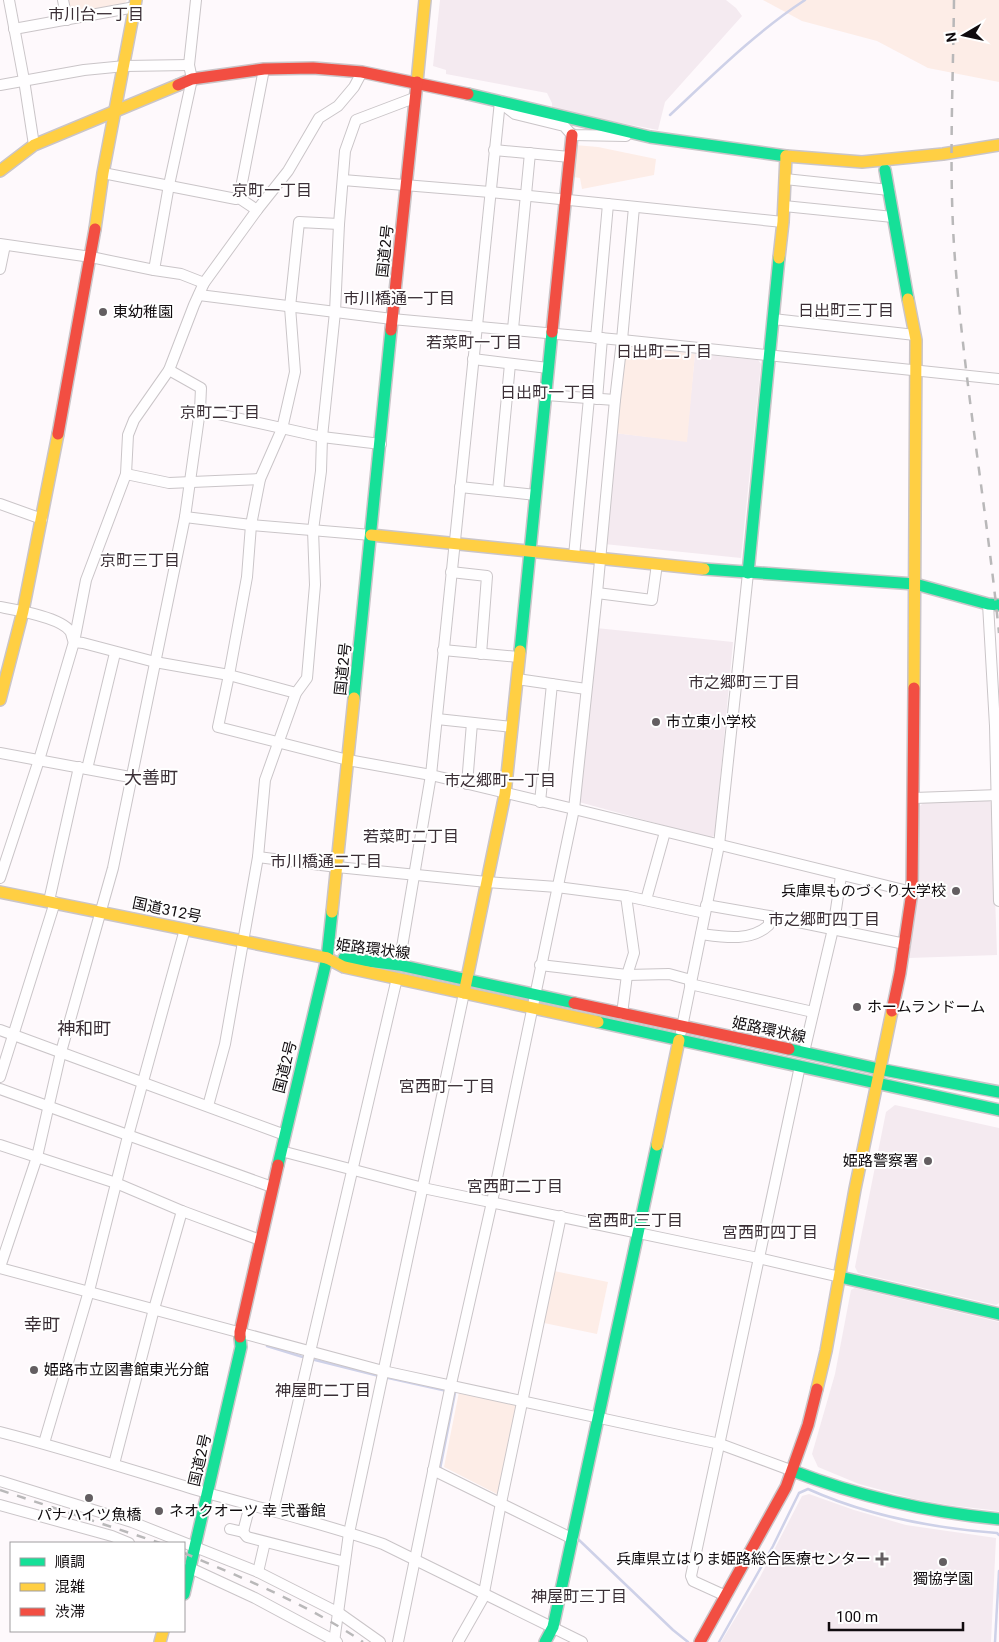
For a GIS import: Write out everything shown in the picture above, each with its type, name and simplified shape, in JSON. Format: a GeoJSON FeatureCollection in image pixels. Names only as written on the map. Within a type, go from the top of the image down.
{"type":"FeatureCollection","features":[{"type":"Feature","properties":{"kind":"main road","name":"国道2号"},"geometry":{"type":"LineString","coordinates":[[185,1585],[187,1567],[196,1546],[199,1490],[241,1347],[240,1332],[260,1240],[327,958],[425,0]]}},
{"type":"Feature","properties":{"kind":"main road"},"geometry":{"type":"LineString","coordinates":[[0,700],[23,611],[42,519],[91,257],[114,111],[125,66],[136,4]]}},
{"type":"Feature","properties":{"kind":"main road"},"geometry":{"type":"LineString","coordinates":[[0,171],[34,146],[192,79],[264,69],[312,68],[362,72],[500,101],[650,136],[786,156],[862,162],[943,154],[999,145]]}},
{"type":"Feature","properties":{"kind":"main road"},"geometry":{"type":"LineString","coordinates":[[464,993],[505,794],[572,135]]}},
{"type":"Feature","properties":{"kind":"main road"},"geometry":{"type":"LineString","coordinates":[[748,573],[783,222],[786,156]]}},
{"type":"Feature","properties":{"kind":"main road"},"geometry":{"type":"LineString","coordinates":[[700,1642],[778,1502],[793,1471],[811,1415],[826,1351],[855,1189],[905,944],[912,892],[915,335],[885,170]]}},
{"type":"Feature","properties":{"kind":"main road"},"geometry":{"type":"LineString","coordinates":[[371,535],[748,573],[915,584],[994,604]]}},
{"type":"Feature","properties":{"kind":"main road","name":"国道312号"},"geometry":{"type":"LineString","coordinates":[[0,892],[327,958]]}},
{"type":"Feature","properties":{"kind":"main road","name":"姫路環状線"},"geometry":{"type":"LineString","coordinates":[[327,958],[345,958],[398,965],[879,1069],[999,1092]]}},
{"type":"Feature","properties":{"kind":"main road","name":"姫路環状線"},"geometry":{"type":"LineString","coordinates":[[327,958],[344,967],[999,1110]]}},
{"type":"Feature","properties":{"kind":"main road"},"geometry":{"type":"LineString","coordinates":[[545,1642],[553,1627],[573,1539],[679,1040]]}},
{"type":"Feature","properties":{"kind":"main road"},"geometry":{"type":"LineString","coordinates":[[840,1277],[999,1314]]}},
{"type":"Feature","properties":{"kind":"main road"},"geometry":{"type":"LineString","coordinates":[[229,1344],[240,1332]]}},
{"type":"Feature","properties":{"kind":"main road"},"geometry":{"type":"LineString","coordinates":[[793,1471],[852,1492],[906,1506],[953,1515],[999,1519]]}},
{"type":"Feature","properties":{"kind":"street"},"geometry":{"type":"LineString","coordinates":[[9,0],[34,146]]}},
{"type":"Feature","properties":{"kind":"street"},"geometry":{"type":"LineString","coordinates":[[63,0],[67,20]]}},
{"type":"Feature","properties":{"kind":"street"},"geometry":{"type":"LineString","coordinates":[[154,270],[169,186],[192,79],[189,65],[196,0]]}},
{"type":"Feature","properties":{"kind":"street"},"geometry":{"type":"LineString","coordinates":[[14,30],[136,4]]}},
{"type":"Feature","properties":{"kind":"street"},"geometry":{"type":"LineString","coordinates":[[0,85],[84,70],[125,66],[189,65]]}},
{"type":"Feature","properties":{"kind":"street"},"geometry":{"type":"LineString","coordinates":[[239,198],[264,69]]}},
{"type":"Feature","properties":{"kind":"street"},"geometry":{"type":"LineString","coordinates":[[0,878],[39,760],[74,642],[86,580],[126,474],[128,435],[134,420],[169,370],[204,283],[288,171],[319,118],[338,106],[354,88],[362,72]]}},
{"type":"Feature","properties":{"kind":"street"},"geometry":{"type":"LineString","coordinates":[[208,1106],[225,1044],[258,857],[266,780],[296,693],[306,678],[315,585],[313,530],[321,471],[322,437],[335,312],[339,224],[346,151],[356,120],[414,98]]}},
{"type":"Feature","properties":{"kind":"street"},"geometry":{"type":"LineString","coordinates":[[500,101],[515,114],[564,126],[572,135],[650,136]]}},
{"type":"Feature","properties":{"kind":"street"},"geometry":{"type":"LineString","coordinates":[[398,965],[431,775],[500,101]]}},
{"type":"Feature","properties":{"kind":"street"},"geometry":{"type":"LineString","coordinates":[[494,150],[570,157]]}},
{"type":"Feature","properties":{"kind":"street"},"geometry":{"type":"LineString","coordinates":[[513,330],[530,153]]}},
{"type":"Feature","properties":{"kind":"street"},"geometry":{"type":"LineString","coordinates":[[103,173],[236,199],[239,198],[257,210]]}},
{"type":"Feature","properties":{"kind":"street"},"geometry":{"type":"LineString","coordinates":[[785,179],[888,190]]}},
{"type":"Feature","properties":{"kind":"street"},"geometry":{"type":"LineString","coordinates":[[343,180],[490,192],[783,222]]}},
{"type":"Feature","properties":{"kind":"street"},"geometry":{"type":"LineString","coordinates":[[574,556],[599,338],[608,204]]}},
{"type":"Feature","properties":{"kind":"street"},"geometry":{"type":"LineString","coordinates":[[784,206],[894,217]]}},
{"type":"Feature","properties":{"kind":"street"},"geometry":{"type":"LineString","coordinates":[[398,1642],[574,809],[634,208]]}},
{"type":"Feature","properties":{"kind":"street"},"geometry":{"type":"LineString","coordinates":[[339,224],[299,222],[290,307],[295,372],[282,428],[260,479],[250,525],[247,577],[218,727],[348,760],[431,775],[912,892]]}},
{"type":"Feature","properties":{"kind":"street"},"geometry":{"type":"LineString","coordinates":[[0,269],[2,244],[91,257],[180,274],[204,283]]}},
{"type":"Feature","properties":{"kind":"street"},"geometry":{"type":"LineString","coordinates":[[199,295],[392,319],[622,340],[999,379]]}},
{"type":"Feature","properties":{"kind":"street"},"geometry":{"type":"LineString","coordinates":[[773,319],[915,335]]}},
{"type":"Feature","properties":{"kind":"street"},"geometry":{"type":"LineString","coordinates":[[473,360],[548,368]]}},
{"type":"Feature","properties":{"kind":"street"},"geometry":{"type":"LineString","coordinates":[[498,491],[510,364]]}},
{"type":"Feature","properties":{"kind":"street"},"geometry":{"type":"LineString","coordinates":[[169,370],[201,388],[200,410],[185,517],[130,777],[113,868],[61,1052],[37,1157],[0,1268],[382,1370],[720,1444],[793,1471]]}},
{"type":"Feature","properties":{"kind":"street"},"geometry":{"type":"LineString","coordinates":[[546,395],[615,400]]}},
{"type":"Feature","properties":{"kind":"street"},"geometry":{"type":"LineString","coordinates":[[200,410],[322,437],[381,444]]}},
{"type":"Feature","properties":{"kind":"street"},"geometry":{"type":"LineString","coordinates":[[126,474],[169,483],[260,479]]}},
{"type":"Feature","properties":{"kind":"street"},"geometry":{"type":"LineString","coordinates":[[460,487],[536,495]]}},
{"type":"Feature","properties":{"kind":"street"},"geometry":{"type":"LineString","coordinates":[[0,504],[42,519]]}},
{"type":"Feature","properties":{"kind":"street"},"geometry":{"type":"LineString","coordinates":[[185,517],[250,525],[371,535]]}},
{"type":"Feature","properties":{"kind":"street"},"geometry":{"type":"LineString","coordinates":[[597,593],[652,600],[657,564]]}},
{"type":"Feature","properties":{"kind":"street"},"geometry":{"type":"LineString","coordinates":[[452,572],[487,576],[481,654]]}},
{"type":"Feature","properties":{"kind":"street"},"geometry":{"type":"LineString","coordinates":[[679,1040],[719,845],[748,573]]}},
{"type":"Feature","properties":{"kind":"street"},"geometry":{"type":"LineString","coordinates":[[994,604],[999,902]]}},
{"type":"Feature","properties":{"kind":"street"},"geometry":{"type":"LineString","coordinates":[[0,607],[23,611],[58,622],[70,630],[74,642]]}},
{"type":"Feature","properties":{"kind":"street"},"geometry":{"type":"LineString","coordinates":[[74,642],[155,662],[229,675],[296,693]]}},
{"type":"Feature","properties":{"kind":"street"},"geometry":{"type":"LineString","coordinates":[[443,650],[519,657]]}},
{"type":"Feature","properties":{"kind":"street"},"geometry":{"type":"LineString","coordinates":[[0,1078],[52,902],[83,768],[115,652]]}},
{"type":"Feature","properties":{"kind":"street"},"geometry":{"type":"LineString","coordinates":[[517,679],[586,689]]}},
{"type":"Feature","properties":{"kind":"street"},"geometry":{"type":"LineString","coordinates":[[540,802],[552,684]]}},
{"type":"Feature","properties":{"kind":"street"},"geometry":{"type":"LineString","coordinates":[[437,718],[512,727]]}},
{"type":"Feature","properties":{"kind":"street"},"geometry":{"type":"LineString","coordinates":[[467,784],[472,723]]}},
{"type":"Feature","properties":{"kind":"street"},"geometry":{"type":"LineString","coordinates":[[0,753],[130,777]]}},
{"type":"Feature","properties":{"kind":"street"},"geometry":{"type":"LineString","coordinates":[[914,798],[998,795]]}},
{"type":"Feature","properties":{"kind":"street"},"geometry":{"type":"LineString","coordinates":[[646,900],[665,832]]}},
{"type":"Feature","properties":{"kind":"street"},"geometry":{"type":"LineString","coordinates":[[258,857],[337,867],[557,887],[626,896],[706,909],[769,916],[905,944]]}},
{"type":"Feature","properties":{"kind":"street"},"geometry":{"type":"LineString","coordinates":[[804,1052],[833,929],[841,876]]}},
{"type":"Feature","properties":{"kind":"street"},"geometry":{"type":"LineString","coordinates":[[622,1014],[627,975],[634,953],[626,896]]}},
{"type":"Feature","properties":{"kind":"street"},"geometry":{"type":"LineString","coordinates":[[700,934],[730,938],[762,932],[769,925],[769,916]]}},
{"type":"Feature","properties":{"kind":"street"},"geometry":{"type":"LineString","coordinates":[[44,1443],[89,1291],[142,1082],[185,929]]}},
{"type":"Feature","properties":{"kind":"street"},"geometry":{"type":"LineString","coordinates":[[540,965],[627,975],[669,974],[691,982],[813,1012]]}},
{"type":"Feature","properties":{"kind":"street"},"geometry":{"type":"LineString","coordinates":[[273,1511],[397,978]]}},
{"type":"Feature","properties":{"kind":"street"},"geometry":{"type":"LineString","coordinates":[[187,1567],[255,1598],[335,1642],[349,1533],[382,1370],[464,993]]}},
{"type":"Feature","properties":{"kind":"street"},"geometry":{"type":"LineString","coordinates":[[0,1030],[284,1134]]}},
{"type":"Feature","properties":{"kind":"street"},"geometry":{"type":"LineString","coordinates":[[726,1596],[693,1581],[691,1576],[800,1066]]}},
{"type":"Feature","properties":{"kind":"street"},"geometry":{"type":"LineString","coordinates":[[0,1089],[272,1188]]}},
{"type":"Feature","properties":{"kind":"street"},"geometry":{"type":"LineString","coordinates":[[0,1145],[116,1183],[182,1211],[260,1240]]}},
{"type":"Feature","properties":{"kind":"street"},"geometry":{"type":"LineString","coordinates":[[281,1151],[423,1188],[840,1277]]}},
{"type":"Feature","properties":{"kind":"street"},"geometry":{"type":"LineString","coordinates":[[114,1464],[154,1309],[182,1211]]}},
{"type":"Feature","properties":{"kind":"street"},"geometry":{"type":"LineString","coordinates":[[458,1642],[483,1598],[561,1216]]}},
{"type":"Feature","properties":{"kind":"street"},"geometry":{"type":"LineString","coordinates":[[0,1432],[44,1443],[383,1544],[582,1642]]}},
{"type":"Feature","properties":{"kind":"street"},"geometry":{"type":"LineString","coordinates":[[433,1470],[573,1539]]}},
{"type":"Feature","properties":{"kind":"street"},"geometry":{"type":"LineString","coordinates":[[0,1481],[185,1538],[196,1546],[258,1572],[339,1613],[380,1642]]}},
{"type":"Feature","properties":{"kind":"street"},"geometry":{"type":"LineString","coordinates":[[0,1505],[112,1536],[127,1542]]}},
{"type":"Feature","properties":{"kind":"street"},"geometry":{"type":"LineString","coordinates":[[242,1532],[250,1505]]}},
{"type":"Feature","properties":{"kind":"street"},"geometry":{"type":"LineString","coordinates":[[230,1529],[242,1532],[247,1537],[345,1562]]}},
{"type":"Feature","properties":{"kind":"street"},"geometry":{"type":"LineString","coordinates":[[258,1572],[265,1542]]}},
{"type":"Feature","properties":{"kind":"shaded area"},"geometry":{"type":"Polygon","coordinates":[[[67,0],[127,0],[124,4],[73,14],[69,10],[67,0]]]}},
{"type":"Feature","properties":{"kind":"shaded area"},"geometry":{"type":"Polygon","coordinates":[[[440,0],[726,0],[742,16],[665,102],[658,130],[552,110],[552,103],[547,93],[446,74],[446,70],[433,66],[440,0]]]}},
{"type":"Feature","properties":{"kind":"shaded area"},"geometry":{"type":"Polygon","coordinates":[[[763,0],[999,0],[999,82],[928,68],[877,41],[802,21],[763,0]]]}},
{"type":"Feature","properties":{"kind":"shaded area"},"geometry":{"type":"Polygon","coordinates":[[[575,145],[598,147],[656,159],[654,175],[582,189],[580,178],[573,177],[575,145]]]}},
{"type":"Feature","properties":{"kind":"shaded area"},"geometry":{"type":"Polygon","coordinates":[[[629,346],[695,354],[687,442],[614,433],[623,349],[629,346]]]}},
{"type":"Feature","properties":{"kind":"shaded area"},"geometry":{"type":"Polygon","coordinates":[[[695,354],[758,360],[761,364],[741,558],[604,544],[614,433],[686,441],[695,354]]]}},
{"type":"Feature","properties":{"kind":"shaded area","name":"市立東小学校"},"geometry":{"type":"Polygon","coordinates":[[[596,628],[733,642],[715,835],[710,838],[579,802],[596,628]]]}},
{"type":"Feature","properties":{"kind":"shaded area","name":"兵庫県ものづくり大学校"},"geometry":{"type":"Polygon","coordinates":[[[988,800],[992,803],[997,955],[909,958],[920,806],[924,802],[988,800]]]}},
{"type":"Feature","properties":{"kind":"shaded area"},"geometry":{"type":"Polygon","coordinates":[[[895,1105],[999,1128],[999,1303],[996,1305],[858,1273],[855,1267],[886,1112],[895,1105]]]}},
{"type":"Feature","properties":{"kind":"shaded area"},"geometry":{"type":"Polygon","coordinates":[[[554,1271],[608,1282],[597,1334],[544,1323],[554,1271]]]}},
{"type":"Feature","properties":{"kind":"shaded area"},"geometry":{"type":"Polygon","coordinates":[[[855,1288],[999,1322],[999,1511],[915,1499],[859,1484],[818,1467],[812,1454],[835,1374],[851,1290],[855,1288]]]}},
{"type":"Feature","properties":{"kind":"shaded area"},"geometry":{"type":"Polygon","coordinates":[[[459,1392],[520,1405],[499,1495],[444,1467],[459,1392]]]}},
{"type":"Feature","properties":{"kind":"shaded area","name":"兵庫県立はりま姫路総合医療センター"},"geometry":{"type":"Polygon","coordinates":[[[809,1494],[854,1510],[906,1525],[996,1538],[991,1642],[721,1642],[760,1577],[802,1496],[809,1494]]]}},
{"type":"Feature","properties":{"kind":"waterway"},"geometry":{"type":"LineString","coordinates":[[670,115],[752,40],[805,0]]}},
{"type":"Feature","properties":{"kind":"waterway"},"geometry":{"type":"LineString","coordinates":[[267,1346],[306,1358]]}},
{"type":"Feature","properties":{"kind":"waterway"},"geometry":{"type":"LineString","coordinates":[[311,1359],[379,1376]]}},
{"type":"Feature","properties":{"kind":"waterway"},"geometry":{"type":"LineString","coordinates":[[384,1377],[447,1391]]}},
{"type":"Feature","properties":{"kind":"waterway"},"geometry":{"type":"LineString","coordinates":[[442,1469],[440,1469],[455,1393],[452,1392]]}},
{"type":"Feature","properties":{"kind":"waterway"},"geometry":{"type":"LineString","coordinates":[[719,1642],[773,1546],[799,1493],[808,1489],[854,1507],[901,1519],[948,1528],[997,1533],[999,1535]]}},
{"type":"Feature","properties":{"kind":"waterway"},"geometry":{"type":"LineString","coordinates":[[578,1539],[688,1642]]}},
{"type":"Feature","properties":{"kind":"waterway"},"geometry":{"type":"LineString","coordinates":[[995,1642],[999,1571]]}},
{"type":"Feature","properties":{"kind":"railway"},"geometry":{"type":"LineString","coordinates":[[954,0],[952,204],[956,272],[965,363],[999,633]]}},
{"type":"Feature","properties":{"kind":"railway"},"geometry":{"type":"LineString","coordinates":[[0,1490],[157,1542]]}},
{"type":"Feature","properties":{"kind":"railway"},"geometry":{"type":"LineString","coordinates":[[185,1553],[298,1604],[363,1642]]}},
{"type":"Feature","properties":{"kind":"traffic: fast"},"geometry":{"type":"LineString","coordinates":[[468,94],[650,137],[786,156]]}},
{"type":"Feature","properties":{"kind":"traffic: fast"},"geometry":{"type":"LineString","coordinates":[[885,170],[908,299]]}},
{"type":"Feature","properties":{"kind":"traffic: fast"},"geometry":{"type":"LineString","coordinates":[[748,573],[779,258]]}},
{"type":"Feature","properties":{"kind":"traffic: fast"},"geometry":{"type":"LineString","coordinates":[[354,698],[391,330]]}},
{"type":"Feature","properties":{"kind":"traffic: fast"},"geometry":{"type":"LineString","coordinates":[[520,651],[552,332]]}},
{"type":"Feature","properties":{"kind":"traffic: fast"},"geometry":{"type":"LineString","coordinates":[[704,569],[915,584],[988,604],[999,605]]}},
{"type":"Feature","properties":{"kind":"traffic: fast"},"geometry":{"type":"LineString","coordinates":[[278,1165],[327,958],[332,912]]}},
{"type":"Feature","properties":{"kind":"traffic: fast"},"geometry":{"type":"LineString","coordinates":[[344,958],[399,965],[574,1003]]}},
{"type":"Feature","properties":{"kind":"traffic: fast"},"geometry":{"type":"LineString","coordinates":[[598,1022],[999,1110]]}},
{"type":"Feature","properties":{"kind":"traffic: fast"},"geometry":{"type":"LineString","coordinates":[[789,1049],[879,1069],[999,1092]]}},
{"type":"Feature","properties":{"kind":"traffic: fast"},"geometry":{"type":"LineString","coordinates":[[545,1642],[553,1627],[657,1145]]}},
{"type":"Feature","properties":{"kind":"traffic: fast"},"geometry":{"type":"LineString","coordinates":[[840,1277],[999,1314]]}},
{"type":"Feature","properties":{"kind":"traffic: fast"},"geometry":{"type":"LineString","coordinates":[[185,1590],[241,1347],[240,1337]]}},
{"type":"Feature","properties":{"kind":"traffic: fast"},"geometry":{"type":"LineString","coordinates":[[793,1471],[869,1496],[894,1502],[920,1508],[999,1519]]}},
{"type":"Feature","properties":{"kind":"traffic: slow"},"geometry":{"type":"LineString","coordinates":[[95,229],[103,173],[136,0]]}},
{"type":"Feature","properties":{"kind":"traffic: slow"},"geometry":{"type":"LineString","coordinates":[[417,82],[425,0]]}},
{"type":"Feature","properties":{"kind":"traffic: slow"},"geometry":{"type":"LineString","coordinates":[[0,171],[34,145],[178,85]]}},
{"type":"Feature","properties":{"kind":"traffic: slow"},"geometry":{"type":"LineString","coordinates":[[786,156],[862,162],[943,154],[999,145]]}},
{"type":"Feature","properties":{"kind":"traffic: slow"},"geometry":{"type":"LineString","coordinates":[[779,258],[783,222],[786,156]]}},
{"type":"Feature","properties":{"kind":"traffic: slow"},"geometry":{"type":"LineString","coordinates":[[908,299],[916,340],[914,688]]}},
{"type":"Feature","properties":{"kind":"traffic: slow"},"geometry":{"type":"LineString","coordinates":[[0,700],[23,611],[58,434]]}},
{"type":"Feature","properties":{"kind":"traffic: slow"},"geometry":{"type":"LineString","coordinates":[[371,535],[704,569]]}},
{"type":"Feature","properties":{"kind":"traffic: slow"},"geometry":{"type":"LineString","coordinates":[[464,993],[505,794],[520,651]]}},
{"type":"Feature","properties":{"kind":"traffic: slow"},"geometry":{"type":"LineString","coordinates":[[332,912],[354,698]]}},
{"type":"Feature","properties":{"kind":"traffic: slow"},"geometry":{"type":"LineString","coordinates":[[0,892],[327,958]]}},
{"type":"Feature","properties":{"kind":"traffic: slow"},"geometry":{"type":"LineString","coordinates":[[327,958],[344,967],[598,1022]]}},
{"type":"Feature","properties":{"kind":"traffic: slow"},"geometry":{"type":"LineString","coordinates":[[817,1389],[826,1351],[855,1189],[892,1011]]}},
{"type":"Feature","properties":{"kind":"traffic: slow"},"geometry":{"type":"LineString","coordinates":[[657,1145],[679,1040]]}},
{"type":"Feature","properties":{"kind":"traffic: slow"},"geometry":{"type":"LineString","coordinates":[[160,1642],[163,1632]]}},
{"type":"Feature","properties":{"kind":"traffic: jam"},"geometry":{"type":"LineString","coordinates":[[178,85],[192,79],[264,69],[313,68],[362,72],[468,94]]}},
{"type":"Feature","properties":{"kind":"traffic: jam"},"geometry":{"type":"LineString","coordinates":[[391,330],[417,82]]}},
{"type":"Feature","properties":{"kind":"traffic: jam"},"geometry":{"type":"LineString","coordinates":[[552,332],[572,135]]}},
{"type":"Feature","properties":{"kind":"traffic: jam"},"geometry":{"type":"LineString","coordinates":[[58,434],[95,229]]}},
{"type":"Feature","properties":{"kind":"traffic: jam"},"geometry":{"type":"LineString","coordinates":[[892,1011],[900,973],[912,892],[914,688]]}},
{"type":"Feature","properties":{"kind":"traffic: jam"},"geometry":{"type":"LineString","coordinates":[[574,1003],[789,1049]]}},
{"type":"Feature","properties":{"kind":"traffic: jam"},"geometry":{"type":"LineString","coordinates":[[240,1337],[278,1165]]}},
{"type":"Feature","properties":{"kind":"traffic: jam"},"geometry":{"type":"LineString","coordinates":[[700,1642],[786,1487],[808,1425],[817,1389]]}},
{"type":"Feature","properties":{"kind":"place","name":"東幼稚園"},"geometry":{"type":"Point","coordinates":[103,312]}},
{"type":"Feature","properties":{"kind":"place","name":"市立東小学校"},"geometry":{"type":"Point","coordinates":[656,722]}},
{"type":"Feature","properties":{"kind":"place","name":"兵庫県ものづくり大学校"},"geometry":{"type":"Point","coordinates":[956,891]}},
{"type":"Feature","properties":{"kind":"place","name":"ホームランドーム"},"geometry":{"type":"Point","coordinates":[857,1007]}},
{"type":"Feature","properties":{"kind":"place","name":"姫路警察署"},"geometry":{"type":"Point","coordinates":[928,1161]}},
{"type":"Feature","properties":{"kind":"place","name":"姫路市立図書館東光分館"},"geometry":{"type":"Point","coordinates":[34,1370]}},
{"type":"Feature","properties":{"kind":"place","name":"パナハイツ魚橋"},"geometry":{"type":"Point","coordinates":[89,1498]}},
{"type":"Feature","properties":{"kind":"place","name":"ネオクオーツ 幸 弐番館"},"geometry":{"type":"Point","coordinates":[159,1511]}},
{"type":"Feature","properties":{"kind":"place","name":"兵庫県立はりま姫路総合医療センター"},"geometry":{"type":"Point","coordinates":[882,1559]}},
{"type":"Feature","properties":{"kind":"place","name":"獨協学園"},"geometry":{"type":"Point","coordinates":[943,1562]}},
{"type":"Feature","properties":{"kind":"district","name":"市川台一丁目"},"geometry":{"type":"Point","coordinates":[96,14]}},
{"type":"Feature","properties":{"kind":"district","name":"京町一丁目"},"geometry":{"type":"Point","coordinates":[272,190]}},
{"type":"Feature","properties":{"kind":"district","name":"市川橋通一丁目"},"geometry":{"type":"Point","coordinates":[399,298]}},
{"type":"Feature","properties":{"kind":"district","name":"日出町三丁目"},"geometry":{"type":"Point","coordinates":[846,310]}},
{"type":"Feature","properties":{"kind":"district","name":"若菜町一丁目"},"geometry":{"type":"Point","coordinates":[474,342]}},
{"type":"Feature","properties":{"kind":"district","name":"日出町二丁目"},"geometry":{"type":"Point","coordinates":[664,351]}},
{"type":"Feature","properties":{"kind":"district","name":"日出町一丁目"},"geometry":{"type":"Point","coordinates":[548,392]}},
{"type":"Feature","properties":{"kind":"district","name":"京町二丁目"},"geometry":{"type":"Point","coordinates":[220,412]}},
{"type":"Feature","properties":{"kind":"district","name":"京町三丁目"},"geometry":{"type":"Point","coordinates":[140,560]}},
{"type":"Feature","properties":{"kind":"district","name":"市之郷町三丁目"},"geometry":{"type":"Point","coordinates":[744,682]}},
{"type":"Feature","properties":{"kind":"district","name":"大善町"},"geometry":{"type":"Point","coordinates":[151,778]}},
{"type":"Feature","properties":{"kind":"district","name":"市之郷町一丁目"},"geometry":{"type":"Point","coordinates":[500,780]}},
{"type":"Feature","properties":{"kind":"district","name":"若菜町二丁目"},"geometry":{"type":"Point","coordinates":[411,836]}},
{"type":"Feature","properties":{"kind":"district","name":"市川橋通二丁目"},"geometry":{"type":"Point","coordinates":[326,861]}},
{"type":"Feature","properties":{"kind":"district","name":"市之郷町四丁目"},"geometry":{"type":"Point","coordinates":[824,919]}},
{"type":"Feature","properties":{"kind":"district","name":"神和町"},"geometry":{"type":"Point","coordinates":[84,1029]}},
{"type":"Feature","properties":{"kind":"district","name":"宮西町一丁目"},"geometry":{"type":"Point","coordinates":[447,1086]}},
{"type":"Feature","properties":{"kind":"district","name":"宮西町二丁目"},"geometry":{"type":"Point","coordinates":[515,1186]}},
{"type":"Feature","properties":{"kind":"district","name":"宮西町三丁目"},"geometry":{"type":"Point","coordinates":[635,1220]}},
{"type":"Feature","properties":{"kind":"district","name":"宮西町四丁目"},"geometry":{"type":"Point","coordinates":[770,1232]}},
{"type":"Feature","properties":{"kind":"district","name":"幸町"},"geometry":{"type":"Point","coordinates":[42,1325]}},
{"type":"Feature","properties":{"kind":"district","name":"神屋町二丁目"},"geometry":{"type":"Point","coordinates":[323,1390]}},
{"type":"Feature","properties":{"kind":"district","name":"神屋町三丁目"},"geometry":{"type":"Point","coordinates":[579,1596]}}]}
